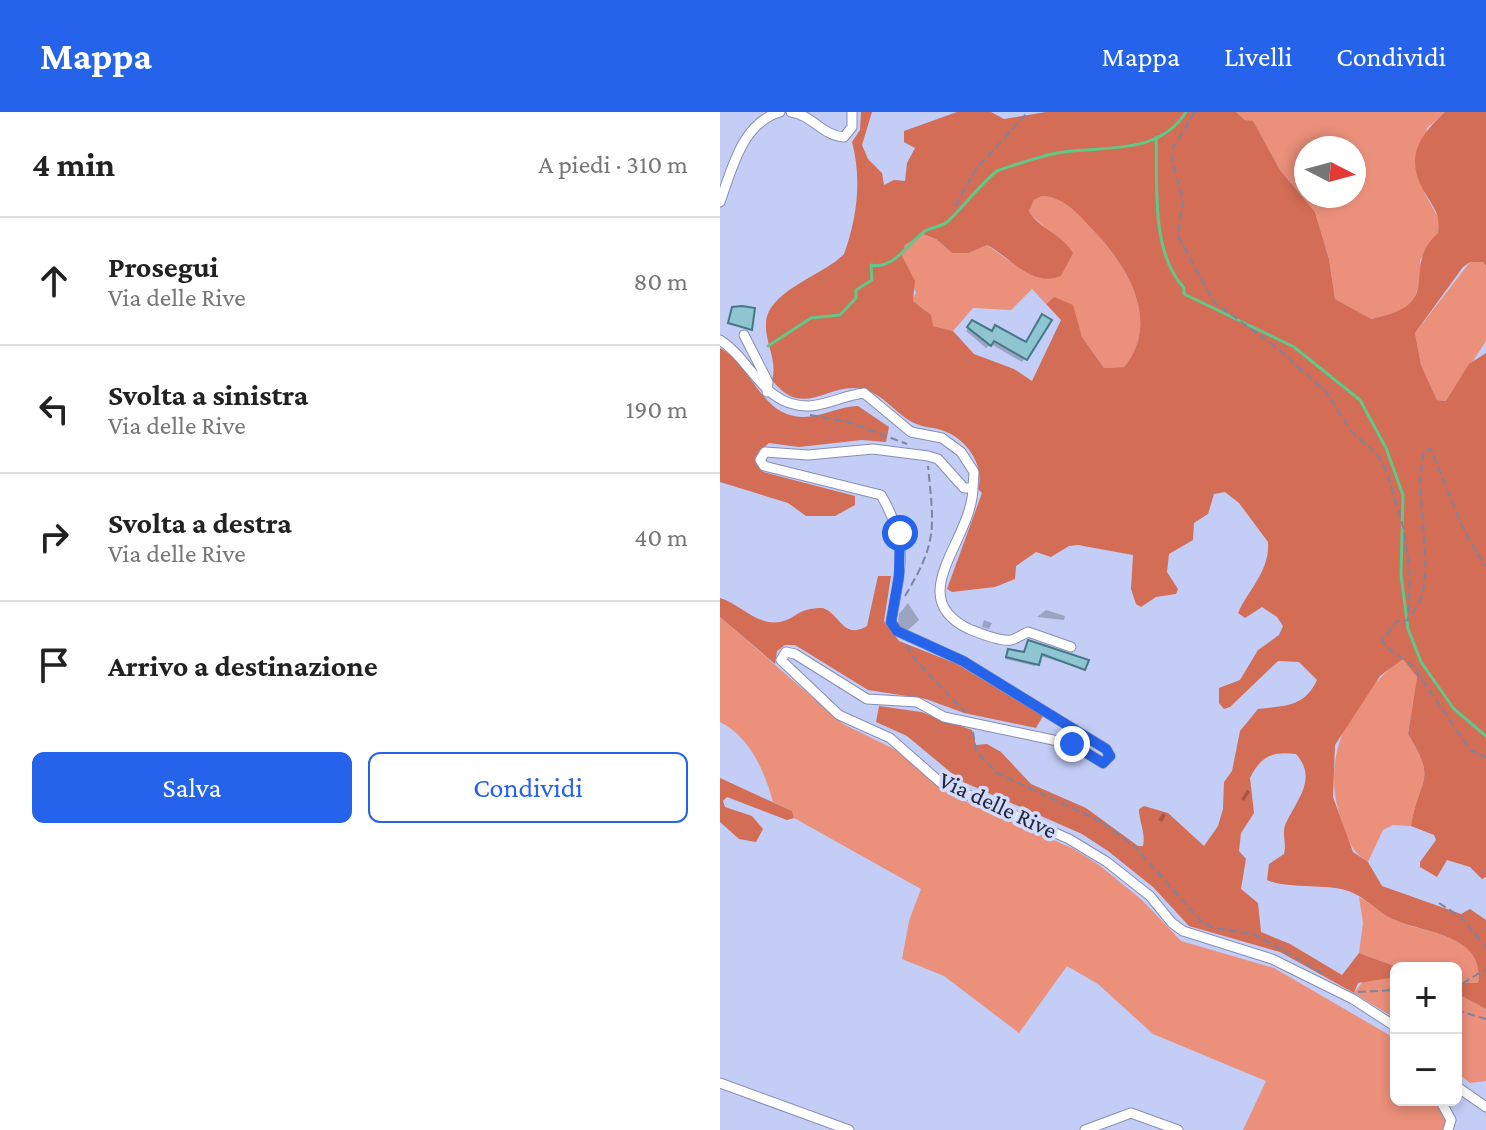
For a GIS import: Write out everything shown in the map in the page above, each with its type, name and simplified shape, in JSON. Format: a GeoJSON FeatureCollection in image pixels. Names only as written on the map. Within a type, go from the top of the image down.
{"type":"FeatureCollection","features":[{"type":"Feature","properties":{"kind":"street"},"geometry":{"type":"LineString","coordinates":[[720,202],[736,158],[756,124],[780,112]]}},
{"type":"Feature","properties":{"kind":"street"},"geometry":{"type":"LineString","coordinates":[[791,112],[808,117],[826,133],[844,137],[852,127],[852,112]]}},
{"type":"Feature","properties":{"kind":"street"},"geometry":{"type":"LineString","coordinates":[[744,335],[768,382],[767,392]]}},
{"type":"Feature","properties":{"kind":"street"},"geometry":{"type":"LineString","coordinates":[[720,340],[739,353],[767,392],[806,407],[864,393],[911,432],[942,438],[961,452],[974,472],[970,518],[938,587],[943,610],[953,620],[980,634],[1011,640],[1028,632],[1071,647]]}},
{"type":"Feature","properties":{"kind":"street","name":"Via delle Rive"},"geometry":{"type":"LineString","coordinates":[[973,488],[964,488],[938,459],[873,449],[808,455],[765,452],[760,460],[764,466],[881,495],[900,533],[899,576],[891,622],[897,631],[963,661],[1007,686],[1106,749],[1110,756],[1107,760],[1103,763],[1072,744],[944,717],[917,702],[867,699],[795,654],[786,652],[781,660],[839,715],[890,738],[941,783],[1069,839],[1107,862],[1150,896],[1183,931],[1272,959],[1353,999],[1390,1023]]}},
{"type":"Feature","properties":{"kind":"street"},"geometry":{"type":"LineString","coordinates":[[720,1083],[849,1130]]}},
{"type":"Feature","properties":{"kind":"street"},"geometry":{"type":"LineString","coordinates":[[1462,1090],[1486,1107]]}},
{"type":"Feature","properties":{"kind":"street"},"geometry":{"type":"LineString","coordinates":[[1443,1106],[1451,1120],[1448,1130]]}},
{"type":"Feature","properties":{"kind":"street"},"geometry":{"type":"LineString","coordinates":[[1085,1130],[1131,1113],[1178,1130]]}},
{"type":"Feature","properties":{"kind":"path"},"geometry":{"type":"LineString","coordinates":[[955,206],[976,169],[1028,112]]}},
{"type":"Feature","properties":{"kind":"path"},"geometry":{"type":"LineString","coordinates":[[1195,112],[1173,148],[1172,160],[1183,200],[1178,236],[1214,302],[1277,348],[1327,393],[1351,431],[1377,454],[1387,472],[1404,530],[1410,574],[1410,614]]}},
{"type":"Feature","properties":{"kind":"path"},"geometry":{"type":"LineString","coordinates":[[1486,566],[1470,545],[1462,516],[1452,507],[1431,449],[1424,451],[1420,482],[1424,577],[1418,608],[1403,623],[1396,622],[1382,640],[1386,648],[1405,658],[1415,669],[1470,750],[1486,757]]}},
{"type":"Feature","properties":{"kind":"path"},"geometry":{"type":"LineString","coordinates":[[1439,903],[1461,917],[1486,947]]}},
{"type":"Feature","properties":{"kind":"path"},"geometry":{"type":"LineString","coordinates":[[1462,984],[1486,969]]}},
{"type":"Feature","properties":{"kind":"path"},"geometry":{"type":"LineString","coordinates":[[1355,995],[1364,990],[1390,990]]}},
{"type":"Feature","properties":{"kind":"path"},"geometry":{"type":"LineString","coordinates":[[1462,1012],[1486,1019]]}},
{"type":"Feature","properties":{"kind":"shaded area"},"geometry":{"type":"Polygon","coordinates":[[[861,112],[872,112],[862,145],[868,159],[882,173],[884,185],[894,180],[905,181],[907,163],[915,148],[904,142],[904,131],[957,112],[991,112],[1004,119],[1046,112],[1236,112],[1245,120],[1253,121],[1280,170],[1294,187],[1294,208],[1312,208],[1315,212],[1329,259],[1335,299],[1371,319],[1409,304],[1416,295],[1427,246],[1438,233],[1438,216],[1416,169],[1417,148],[1422,139],[1445,112],[1486,112],[1486,266],[1483,262],[1470,262],[1463,267],[1415,333],[1421,365],[1437,400],[1446,401],[1469,364],[1486,353],[1486,877],[1482,879],[1470,867],[1447,860],[1437,877],[1420,867],[1420,862],[1436,840],[1434,835],[1411,826],[1424,771],[1408,734],[1417,677],[1403,659],[1380,676],[1335,745],[1333,797],[1353,852],[1368,862],[1382,886],[1461,914],[1470,909],[1486,920],[1486,1009],[1462,996],[1462,983],[1478,983],[1478,967],[1463,945],[1395,920],[1349,891],[1267,880],[1269,864],[1284,854],[1285,827],[1303,789],[1305,772],[1296,754],[1280,753],[1268,757],[1250,778],[1254,813],[1241,833],[1239,851],[1246,859],[1241,889],[1258,903],[1261,932],[1290,944],[1342,975],[1359,953],[1390,964],[1390,978],[1358,983],[1354,993],[1280,952],[1189,926],[1153,887],[1082,834],[961,781],[907,736],[876,722],[879,706],[921,712],[972,730],[976,745],[987,744],[1001,752],[1031,784],[1086,808],[1138,846],[1143,846],[1139,809],[1144,806],[1168,813],[1204,846],[1218,826],[1223,809],[1224,782],[1232,771],[1240,731],[1258,709],[1293,704],[1306,696],[1317,680],[1299,662],[1278,661],[1230,707],[1224,709],[1219,703],[1219,688],[1240,680],[1258,650],[1279,635],[1283,626],[1277,617],[1262,607],[1245,618],[1238,613],[1266,562],[1268,542],[1239,503],[1225,492],[1214,494],[1208,514],[1194,523],[1193,540],[1169,554],[1167,572],[1178,589],[1176,594],[1156,597],[1141,607],[1136,604],[1131,589],[1133,555],[1078,545],[1069,546],[1051,557],[1036,552],[1016,566],[1015,579],[995,587],[952,592],[947,589],[982,493],[978,489],[979,471],[967,447],[944,431],[914,423],[877,395],[863,389],[838,390],[805,399],[784,392],[772,380],[773,366],[766,331],[769,312],[786,292],[844,254],[857,199],[857,170],[852,142],[860,130],[861,112]],[[1042,196],[1034,200],[1029,211],[1073,253],[1061,276],[1050,279],[1031,275],[987,245],[969,253],[952,253],[936,239],[923,234],[905,245],[902,256],[915,281],[913,301],[931,315],[933,326],[953,331],[974,354],[1014,369],[1032,381],[1061,320],[1046,304],[1054,297],[1073,305],[1082,337],[1104,368],[1124,367],[1135,349],[1140,331],[1140,312],[1135,294],[1117,259],[1070,207],[1057,199],[1042,196]]]}},
{"type":"Feature","properties":{"kind":"shaded area"},"geometry":{"type":"Polygon","coordinates":[[[1236,112],[1445,112],[1427,128],[1424,192],[1440,221],[1438,233],[1420,260],[1422,276],[1409,308],[1397,314],[1370,319],[1335,299],[1329,259],[1312,208],[1366,208],[1366,136],[1294,136],[1294,187],[1280,170],[1253,122],[1236,112]]]}},
{"type":"Feature","properties":{"kind":"shaded area"},"geometry":{"type":"Polygon","coordinates":[[[1042,196],[1057,199],[1076,212],[1105,243],[1127,276],[1140,313],[1140,331],[1135,350],[1124,367],[1104,368],[1082,337],[1077,322],[1054,297],[1046,304],[1032,289],[1011,310],[973,308],[953,331],[933,326],[926,311],[912,300],[916,293],[902,256],[905,245],[923,234],[936,239],[952,253],[969,253],[987,245],[1009,261],[1061,276],[1072,252],[1029,211],[1034,200],[1042,196]]]}},
{"type":"Feature","properties":{"kind":"shaded area"},"geometry":{"type":"Polygon","coordinates":[[[1470,262],[1483,262],[1486,266],[1486,341],[1451,395],[1446,401],[1437,400],[1421,365],[1415,333],[1470,262]]]}},
{"type":"Feature","properties":{"kind":"shaded area"},"geometry":{"type":"Polygon","coordinates":[[[720,348],[741,366],[767,400],[788,415],[810,417],[858,406],[889,427],[886,442],[862,440],[799,447],[769,443],[758,452],[758,466],[763,472],[855,496],[855,505],[835,516],[806,516],[788,503],[720,482],[720,348]]]}},
{"type":"Feature","properties":{"kind":"shaded area"},"geometry":{"type":"Polygon","coordinates":[[[878,576],[891,576],[884,621],[899,641],[957,664],[1043,716],[1036,728],[964,713],[926,699],[868,690],[795,645],[785,645],[777,651],[775,664],[720,617],[720,598],[756,618],[772,622],[786,620],[802,611],[823,608],[847,628],[859,630],[867,626],[878,576]]]}},
{"type":"Feature","properties":{"kind":"shaded area"},"geometry":{"type":"Polygon","coordinates":[[[720,617],[843,724],[898,751],[954,796],[1074,849],[1099,865],[1142,900],[1181,941],[1274,968],[1390,1035],[1390,1106],[1445,1106],[1447,1126],[1443,1130],[1243,1130],[1266,1081],[1153,1034],[1098,984],[1067,966],[1019,1033],[944,976],[902,959],[909,921],[921,889],[794,818],[792,811],[773,802],[755,756],[740,737],[720,722],[720,617]]]}},
{"type":"Feature","properties":{"kind":"shaded area"},"geometry":{"type":"Polygon","coordinates":[[[1403,658],[1417,677],[1408,734],[1422,762],[1424,780],[1411,826],[1393,825],[1383,830],[1368,862],[1348,840],[1342,822],[1334,774],[1337,752],[1344,730],[1368,691],[1403,658]]]}},
{"type":"Feature","properties":{"kind":"shaded area"},"geometry":{"type":"Polygon","coordinates":[[[720,778],[792,811],[794,818],[787,820],[727,797],[723,801],[725,807],[752,816],[763,829],[756,842],[739,839],[720,822],[720,778]]]}},
{"type":"Feature","properties":{"kind":"shaded area"},"geometry":{"type":"Polygon","coordinates":[[[1359,897],[1397,921],[1451,938],[1473,954],[1478,967],[1478,983],[1462,983],[1462,962],[1390,964],[1359,953],[1363,923],[1359,897]]]}},
{"type":"Feature","properties":{"kind":"shaded area"},"geometry":{"type":"Polygon","coordinates":[[[1390,978],[1390,1015],[1354,993],[1364,980],[1390,978]]]}},
{"type":"Feature","properties":{"kind":"shaded area"},"geometry":{"type":"Polygon","coordinates":[[[1462,996],[1486,1009],[1486,1081],[1470,1083],[1462,1077],[1462,996]]]}},
{"type":"Feature","properties":{"kind":"building"},"geometry":{"type":"Polygon","coordinates":[[[732,307],[755,308],[752,330],[728,323],[732,307]]]}},
{"type":"Feature","properties":{"kind":"building"},"geometry":{"type":"Polygon","coordinates":[[[1042,314],[1052,320],[1027,360],[994,341],[991,346],[967,327],[972,320],[992,331],[995,325],[1026,342],[1042,314]]]}},
{"type":"Feature","properties":{"kind":"building"},"geometry":{"type":"Polygon","coordinates":[[[1028,640],[1089,660],[1085,670],[1042,654],[1039,665],[1006,657],[1008,649],[1024,652],[1028,640]]]}},
{"type":"Feature","properties":{"kind":"waterway"},"geometry":{"type":"LineString","coordinates":[[768,346],[811,318],[840,315],[856,298],[856,290],[872,280],[871,265],[894,260],[925,231],[947,222],[999,170],[1057,153],[1144,143],[1174,126],[1186,112]]}},
{"type":"Feature","properties":{"kind":"waterway"},"geometry":{"type":"LineString","coordinates":[[1156,137],[1161,237],[1166,256],[1184,288],[1184,294],[1294,347],[1360,400],[1386,448],[1403,495],[1401,575],[1408,629],[1421,662],[1454,709],[1486,736]]}},
{"type":"Feature","properties":{"kind":"route"},"geometry":{"type":"LineString","coordinates":[[900,533],[899,576],[891,622],[897,631],[963,661],[1007,686],[1106,749],[1110,756],[1103,763],[1072,744]]}}]}
